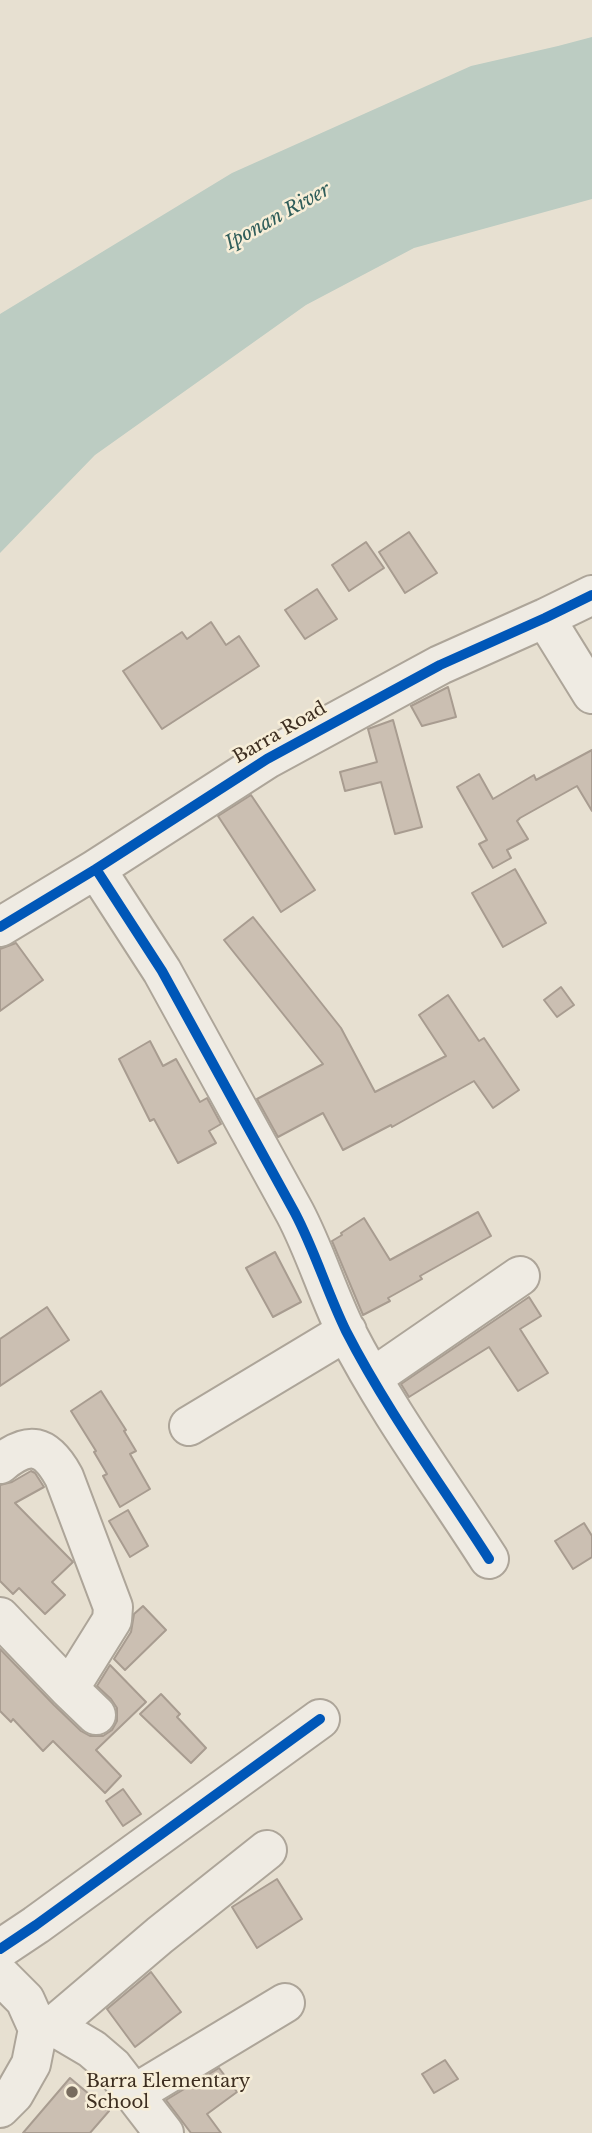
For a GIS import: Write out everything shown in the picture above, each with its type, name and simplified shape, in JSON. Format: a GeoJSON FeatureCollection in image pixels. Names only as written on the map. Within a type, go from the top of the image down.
{"type":"FeatureCollection","features":[{"type":"Feature","properties":{"kind":"street","name":"Barra Road"},"geometry":{"type":"LineString","coordinates":[[0,927],[267,759],[440,664],[592,595]]}},
{"type":"Feature","properties":{"kind":"street"},"geometry":{"type":"LineString","coordinates":[[545,618],[592,694]]}},
{"type":"Feature","properties":{"kind":"street"},"geometry":{"type":"LineString","coordinates":[[96,869],[162,971],[295,1213],[312,1246],[325,1287],[372,1378],[489,1559]]}},
{"type":"Feature","properties":{"kind":"street"},"geometry":{"type":"LineString","coordinates":[[372,1378],[520,1276]]}},
{"type":"Feature","properties":{"kind":"street"},"geometry":{"type":"LineString","coordinates":[[189,1426],[346,1331]]}},
{"type":"Feature","properties":{"kind":"street"},"geometry":{"type":"LineString","coordinates":[[0,1464],[31,1447],[49,1456],[57,1465],[113,1607],[112,1620],[69,1689]]}},
{"type":"Feature","properties":{"kind":"street"},"geometry":{"type":"LineString","coordinates":[[0,1617],[96,1715]]}},
{"type":"Feature","properties":{"kind":"street"},"geometry":{"type":"LineString","coordinates":[[0,1949],[36,1926],[320,1719]]}},
{"type":"Feature","properties":{"kind":"street"},"geometry":{"type":"LineString","coordinates":[[0,2108],[14,2094],[31,2064],[46,2027],[267,1850]]}},
{"type":"Feature","properties":{"kind":"street"},"geometry":{"type":"LineString","coordinates":[[0,1975],[25,2000],[46,2027],[92,2049],[113,2067],[164,2133]]}},
{"type":"Feature","properties":{"kind":"street"},"geometry":{"type":"LineString","coordinates":[[134,2094],[285,2003]]}},
{"type":"Feature","properties":{"kind":"water","name":"Iponan River"},"geometry":{"type":"Polygon","coordinates":[[[592,37],[592,199],[414,248],[306,305],[95,455],[0,553],[0,314],[232,173],[471,66],[592,37]]]}},
{"type":"Feature","properties":{"kind":"building"},"geometry":{"type":"Polygon","coordinates":[[[409,532],[437,573],[405,593],[379,552],[409,532]]]}},
{"type":"Feature","properties":{"kind":"building"},"geometry":{"type":"Polygon","coordinates":[[[366,542],[384,568],[349,591],[332,565],[366,542]]]}},
{"type":"Feature","properties":{"kind":"building"},"geometry":{"type":"Polygon","coordinates":[[[317,589],[337,619],[305,639],[285,610],[317,589]]]}},
{"type":"Feature","properties":{"kind":"building"},"geometry":{"type":"Polygon","coordinates":[[[211,622],[226,645],[239,636],[259,666],[162,729],[123,671],[182,632],[187,639],[211,622]]]}},
{"type":"Feature","properties":{"kind":"building"},"geometry":{"type":"Polygon","coordinates":[[[448,687],[456,717],[422,726],[411,706],[448,687]]]}},
{"type":"Feature","properties":{"kind":"building"},"geometry":{"type":"Polygon","coordinates":[[[393,720],[422,827],[395,834],[381,782],[345,791],[340,772],[377,762],[368,729],[393,720]]]}},
{"type":"Feature","properties":{"kind":"building"},"geometry":{"type":"Polygon","coordinates":[[[592,750],[592,811],[577,786],[520,818],[517,821],[528,839],[507,850],[511,858],[493,868],[479,844],[487,840],[457,787],[479,774],[493,799],[534,775],[536,780],[592,750]]]}},
{"type":"Feature","properties":{"kind":"building"},"geometry":{"type":"Polygon","coordinates":[[[251,795],[315,890],[281,912],[218,816],[251,795]]]}},
{"type":"Feature","properties":{"kind":"building"},"geometry":{"type":"Polygon","coordinates":[[[515,869],[546,923],[503,947],[472,893],[515,869]]]}},
{"type":"Feature","properties":{"kind":"building"},"geometry":{"type":"Polygon","coordinates":[[[253,917],[341,1028],[375,1092],[446,1056],[419,1015],[448,995],[479,1041],[484,1038],[519,1090],[493,1108],[474,1081],[392,1127],[391,1125],[343,1150],[323,1113],[278,1137],[257,1099],[323,1064],[224,940],[253,917]]]}},
{"type":"Feature","properties":{"kind":"building"},"geometry":{"type":"Polygon","coordinates":[[[16,943],[43,980],[0,1011],[0,949],[16,943]]]}},
{"type":"Feature","properties":{"kind":"building"},"geometry":{"type":"Polygon","coordinates":[[[561,987],[574,1005],[557,1017],[544,1000],[561,987]]]}},
{"type":"Feature","properties":{"kind":"building"},"geometry":{"type":"Polygon","coordinates":[[[150,1041],[163,1066],[176,1059],[200,1102],[207,1098],[221,1124],[209,1131],[216,1143],[178,1163],[154,1119],[150,1121],[119,1059],[150,1041]]]}},
{"type":"Feature","properties":{"kind":"building"},"geometry":{"type":"Polygon","coordinates":[[[478,1212],[491,1236],[420,1276],[422,1279],[388,1298],[390,1301],[363,1315],[332,1241],[364,1218],[390,1260],[478,1212]]]}},
{"type":"Feature","properties":{"kind":"building"},"geometry":{"type":"Polygon","coordinates":[[[275,1252],[301,1302],[273,1317],[246,1268],[275,1252]]]}},
{"type":"Feature","properties":{"kind":"building"},"geometry":{"type":"Polygon","coordinates":[[[529,1297],[541,1316],[520,1329],[548,1373],[518,1391],[489,1347],[409,1397],[401,1384],[529,1297]]]}},
{"type":"Feature","properties":{"kind":"building"},"geometry":{"type":"Polygon","coordinates":[[[47,1307],[69,1340],[0,1386],[0,1339],[47,1307]]]}},
{"type":"Feature","properties":{"kind":"building"},"geometry":{"type":"Polygon","coordinates":[[[101,1391],[126,1430],[124,1431],[136,1451],[130,1454],[150,1489],[120,1507],[103,1476],[107,1474],[94,1452],[96,1451],[71,1411],[101,1391]]]}},
{"type":"Feature","properties":{"kind":"building"},"geometry":{"type":"Polygon","coordinates":[[[31,1471],[44,1487],[15,1503],[73,1562],[52,1582],[65,1595],[45,1614],[19,1588],[13,1594],[0,1581],[0,1485],[12,1482],[31,1471]]]}},
{"type":"Feature","properties":{"kind":"building"},"geometry":{"type":"Polygon","coordinates":[[[128,1510],[148,1546],[130,1557],[109,1521],[128,1510]]]}},
{"type":"Feature","properties":{"kind":"building"},"geometry":{"type":"Polygon","coordinates":[[[584,1523],[592,1536],[592,1557],[573,1569],[555,1541],[584,1523]]]}},
{"type":"Feature","properties":{"kind":"building"},"geometry":{"type":"Polygon","coordinates":[[[143,1606],[166,1630],[125,1670],[114,1659],[131,1632],[134,1614],[143,1606]]]}},
{"type":"Feature","properties":{"kind":"building"},"geometry":{"type":"Polygon","coordinates":[[[0,1649],[54,1705],[90,1736],[103,1736],[112,1730],[117,1721],[117,1708],[97,1686],[110,1665],[146,1702],[96,1750],[121,1776],[105,1793],[53,1741],[43,1751],[13,1719],[11,1722],[0,1711],[0,1649]]]}},
{"type":"Feature","properties":{"kind":"building"},"geometry":{"type":"Polygon","coordinates":[[[161,1694],[180,1714],[177,1717],[206,1748],[191,1763],[140,1714],[161,1694]]]}},
{"type":"Feature","properties":{"kind":"building"},"geometry":{"type":"Polygon","coordinates":[[[123,1789],[141,1814],[123,1826],[106,1801],[123,1789]]]}},
{"type":"Feature","properties":{"kind":"building"},"geometry":{"type":"Polygon","coordinates":[[[277,1879],[302,1919],[257,1948],[232,1907],[277,1879]]]}},
{"type":"Feature","properties":{"kind":"building"},"geometry":{"type":"Polygon","coordinates":[[[151,1972],[181,2012],[135,2047],[107,2009],[151,1972]]]}},
{"type":"Feature","properties":{"kind":"building"},"geometry":{"type":"Polygon","coordinates":[[[445,2060],[458,2079],[434,2093],[422,2074],[445,2060]]]}},
{"type":"Feature","properties":{"kind":"building"},"geometry":{"type":"Polygon","coordinates":[[[219,2068],[237,2092],[207,2114],[221,2133],[191,2133],[166,2100],[219,2068]]]}},
{"type":"Feature","properties":{"kind":"building"},"geometry":{"type":"Polygon","coordinates":[[[70,2078],[109,2111],[90,2133],[23,2133],[70,2078]]]}},
{"type":"Feature","properties":{"kind":"cycle path"},"geometry":{"type":"LineString","coordinates":[[0,927],[267,759],[440,665],[592,595]]}},
{"type":"Feature","properties":{"kind":"cycle path"},"geometry":{"type":"LineString","coordinates":[[96,869],[162,971],[295,1213],[339,1316],[362,1361],[489,1559]]}},
{"type":"Feature","properties":{"kind":"cycle path"},"geometry":{"type":"LineString","coordinates":[[0,1949],[320,1719]]}},
{"type":"Feature","properties":{"kind":"place","name":"Barra Elementary School"},"geometry":{"type":"Point","coordinates":[72,2092]}}]}
